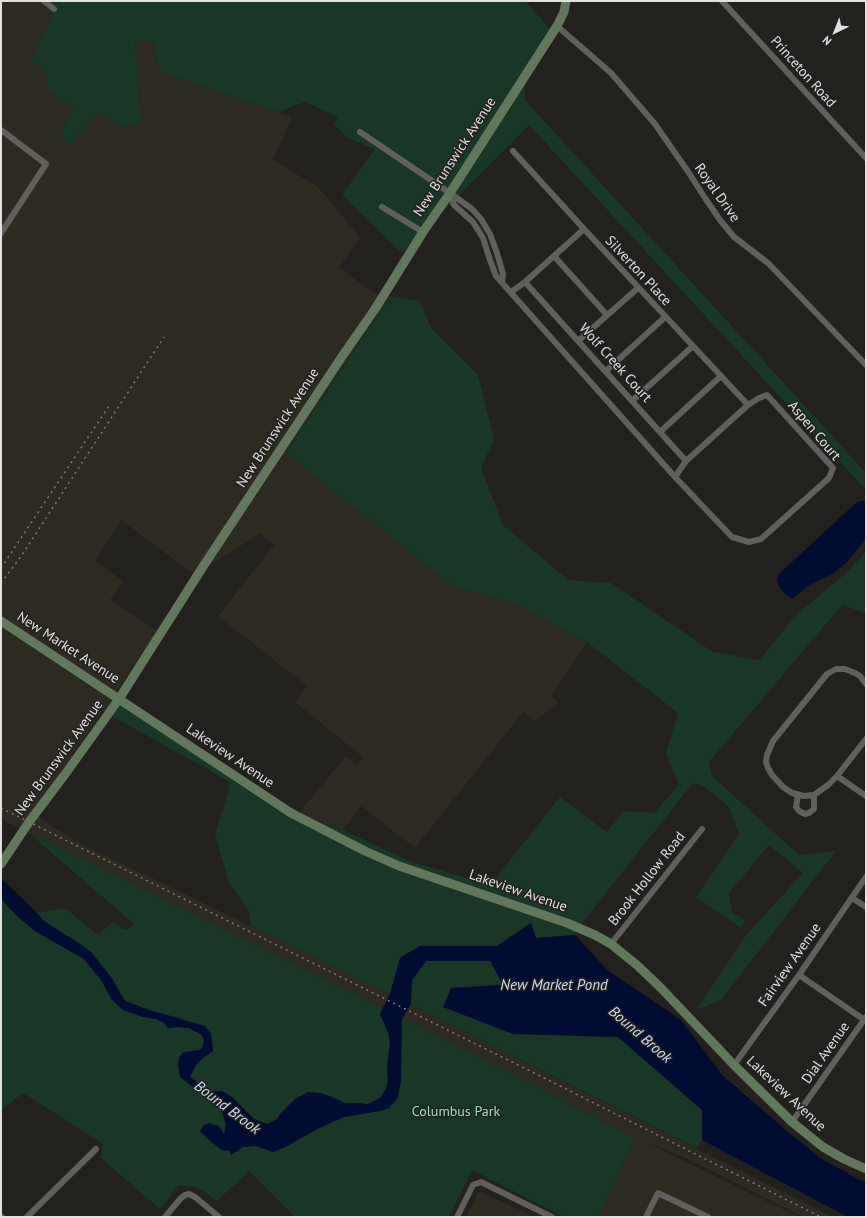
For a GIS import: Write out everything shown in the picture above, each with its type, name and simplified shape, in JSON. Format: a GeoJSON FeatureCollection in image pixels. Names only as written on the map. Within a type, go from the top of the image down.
{"type":"FeatureCollection","features":[{"type":"Feature","properties":{"kind":"main road","name":"New Brunswick Avenue"},"geometry":{"type":"LineString","coordinates":[[1,864],[29,822],[119,699],[204,565],[375,309],[423,232],[450,193],[557,26],[564,12],[566,1]]}},
{"type":"Feature","properties":{"kind":"main road","name":"New Market Avenue"},"geometry":{"type":"LineString","coordinates":[[1,621],[119,699]]}},
{"type":"Feature","properties":{"kind":"main road","name":"Lakeview Avenue"},"geometry":{"type":"LineString","coordinates":[[119,699],[285,809],[365,851],[401,866],[567,923],[595,935],[611,944],[629,958],[661,988],[734,1065],[792,1122],[823,1146],[844,1159],[866,1169]]}},
{"type":"Feature","properties":{"kind":"street"},"geometry":{"type":"LineString","coordinates":[[44,1],[54,9]]}},
{"type":"Feature","properties":{"kind":"street","name":"Princeton Road"},"geometry":{"type":"LineString","coordinates":[[722,1],[866,158]]}},
{"type":"Feature","properties":{"kind":"street","name":"Royal Drive"},"geometry":{"type":"LineString","coordinates":[[557,26],[611,73],[655,124],[720,220],[734,237],[768,263],[866,365]]}},
{"type":"Feature","properties":{"kind":"street"},"geometry":{"type":"LineString","coordinates":[[1,130],[46,164],[1,233]]}},
{"type":"Feature","properties":{"kind":"street"},"geometry":{"type":"LineString","coordinates":[[360,132],[450,193]]}},
{"type":"Feature","properties":{"kind":"street","name":"Silverton Place"},"geometry":{"type":"LineString","coordinates":[[513,151],[584,230],[748,405]]}},
{"type":"Feature","properties":{"kind":"street","name":"Aspen Court"},"geometry":{"type":"LineString","coordinates":[[450,193],[454,205],[473,222],[483,238],[496,276],[675,476],[732,537],[749,542],[761,539],[829,478],[833,468],[767,395],[748,405],[686,461],[675,476]]}},
{"type":"Feature","properties":{"kind":"street"},"geometry":{"type":"LineString","coordinates":[[382,207],[423,232]]}},
{"type":"Feature","properties":{"kind":"street"},"geometry":{"type":"LineString","coordinates":[[511,292],[526,282],[584,230]]}},
{"type":"Feature","properties":{"kind":"street"},"geometry":{"type":"LineString","coordinates":[[554,256],[607,315]]}},
{"type":"Feature","properties":{"kind":"street","name":"Wolf Creek Court"},"geometry":{"type":"LineString","coordinates":[[526,282],[686,461]]}},
{"type":"Feature","properties":{"kind":"street"},"geometry":{"type":"LineString","coordinates":[[578,341],[638,288]]}},
{"type":"Feature","properties":{"kind":"street"},"geometry":{"type":"LineString","coordinates":[[606,371],[666,317]]}},
{"type":"Feature","properties":{"kind":"street"},"geometry":{"type":"LineString","coordinates":[[632,401],[693,346]]}},
{"type":"Feature","properties":{"kind":"street"},"geometry":{"type":"LineString","coordinates":[[660,432],[720,376]]}},
{"type":"Feature","properties":{"kind":"street"},"geometry":{"type":"LineString","coordinates":[[866,684],[860,676],[850,670],[841,669],[827,674],[773,741],[767,755],[766,762],[772,775],[783,787],[798,795],[814,795],[828,785],[837,776],[866,739]]}},
{"type":"Feature","properties":{"kind":"street"},"geometry":{"type":"LineString","coordinates":[[837,776],[866,796]]}},
{"type":"Feature","properties":{"kind":"street"},"geometry":{"type":"LineString","coordinates":[[798,795],[796,807],[799,811],[805,814],[814,809],[814,795]]}},
{"type":"Feature","properties":{"kind":"street","name":"Brook Hollow Road"},"geometry":{"type":"LineString","coordinates":[[611,944],[702,829]]}},
{"type":"Feature","properties":{"kind":"street","name":"Fairview Avenue"},"geometry":{"type":"LineString","coordinates":[[734,1065],[799,975],[866,877]]}},
{"type":"Feature","properties":{"kind":"street"},"geometry":{"type":"LineString","coordinates":[[852,898],[866,907]]}},
{"type":"Feature","properties":{"kind":"street"},"geometry":{"type":"LineString","coordinates":[[799,975],[865,1019]]}},
{"type":"Feature","properties":{"kind":"street","name":"Dial Avenue"},"geometry":{"type":"LineString","coordinates":[[792,1122],[865,1019]]}},
{"type":"Feature","properties":{"kind":"street"},"geometry":{"type":"LineString","coordinates":[[27,1217],[96,1149]]}},
{"type":"Feature","properties":{"kind":"street"},"geometry":{"type":"LineString","coordinates":[[457,1217],[473,1185],[481,1182],[552,1217]]}},
{"type":"Feature","properties":{"kind":"street"},"geometry":{"type":"LineString","coordinates":[[646,1217],[658,1193],[708,1217]]}},
{"type":"Feature","properties":{"kind":"street"},"geometry":{"type":"LineString","coordinates":[[165,1217],[181,1198],[189,1194],[195,1197],[219,1217]]}},
{"type":"Feature","properties":{"kind":"shaded area"},"geometry":{"type":"Polygon","coordinates":[[[1,1],[41,1],[53,15],[31,60],[46,70],[47,90],[74,108],[61,132],[61,139],[70,146],[98,111],[122,127],[141,124],[135,41],[153,41],[159,71],[292,117],[273,160],[318,187],[360,237],[339,268],[375,293],[391,296],[286,453],[453,586],[516,604],[587,642],[551,696],[559,703],[535,721],[523,712],[415,848],[361,806],[343,830],[298,814],[346,756],[357,765],[363,757],[295,702],[307,686],[218,616],[275,544],[269,541],[261,533],[195,575],[121,520],[95,561],[123,581],[110,600],[158,631],[76,750],[38,816],[53,827],[82,844],[390,994],[382,1008],[1,819],[1,1]]]}},
{"type":"Feature","properties":{"kind":"shaded area"},"geometry":{"type":"Polygon","coordinates":[[[411,1004],[833,1217],[803,1217],[681,1156],[643,1141],[799,1217],[598,1217],[635,1138],[402,1018],[411,1004]]]}},
{"type":"Feature","properties":{"kind":"shaded area"},"geometry":{"type":"Polygon","coordinates":[[[479,1191],[535,1217],[466,1217],[479,1191]]]}},
{"type":"Feature","properties":{"kind":"green space"},"geometry":{"type":"Polygon","coordinates":[[[41,1],[525,1],[554,33],[527,71],[524,99],[866,473],[866,490],[529,125],[402,253],[342,195],[375,149],[348,138],[334,124],[338,117],[305,102],[278,112],[159,71],[153,41],[135,41],[141,124],[122,127],[98,112],[70,146],[61,139],[61,132],[74,108],[47,90],[46,70],[31,60],[53,15],[41,1]]]}},
{"type":"Feature","properties":{"kind":"green space"},"geometry":{"type":"Polygon","coordinates":[[[391,296],[420,301],[431,328],[478,375],[494,439],[481,468],[503,525],[568,580],[611,583],[713,652],[760,660],[794,617],[845,574],[866,552],[866,613],[842,605],[709,762],[712,776],[799,855],[836,851],[721,1000],[696,1010],[747,934],[803,873],[769,845],[729,893],[732,912],[745,920],[741,928],[696,897],[739,834],[729,807],[702,785],[693,783],[582,923],[575,935],[536,938],[531,923],[497,946],[420,946],[400,958],[390,994],[251,926],[249,911],[229,883],[215,834],[230,782],[103,711],[116,693],[298,814],[343,830],[412,862],[488,884],[491,884],[560,797],[607,832],[624,811],[654,813],[679,785],[666,753],[678,713],[587,642],[516,604],[453,586],[286,453],[391,296]]]}},
{"type":"Feature","properties":{"kind":"green space"},"geometry":{"type":"Polygon","coordinates":[[[29,833],[382,1008],[380,1014],[388,1032],[390,1042],[387,1067],[388,1081],[386,1089],[380,1098],[368,1105],[345,1103],[320,1093],[308,1092],[280,1114],[277,1119],[267,1124],[254,1119],[232,1097],[222,1091],[210,1092],[200,1085],[190,1077],[196,1065],[213,1051],[211,1034],[183,1019],[149,1010],[125,1001],[111,977],[91,952],[43,920],[37,913],[65,908],[98,935],[113,922],[125,930],[135,925],[29,833]]]}},
{"type":"Feature","properties":{"kind":"green space","name":"Columbus Park"},"geometry":{"type":"Polygon","coordinates":[[[1,899],[17,916],[35,931],[84,959],[101,980],[112,1000],[122,1008],[143,1017],[156,1019],[164,1023],[168,1028],[189,1028],[202,1035],[204,1041],[203,1046],[200,1050],[190,1051],[179,1071],[180,1077],[221,1108],[226,1125],[224,1134],[231,1154],[243,1147],[256,1146],[273,1152],[344,1117],[389,1108],[398,1097],[401,1080],[402,1018],[635,1138],[598,1217],[564,1217],[472,1170],[449,1217],[295,1217],[249,1171],[217,1201],[197,1187],[179,1185],[160,1209],[102,1159],[102,1143],[23,1093],[1,1110],[1,899]]]}},
{"type":"Feature","properties":{"kind":"green space"},"geometry":{"type":"Polygon","coordinates":[[[426,961],[491,961],[503,985],[451,988],[513,1034],[618,1037],[702,1110],[702,1140],[696,1148],[411,1004],[412,980],[426,961]]]}},
{"type":"Feature","properties":{"kind":"water"},"geometry":{"type":"Polygon","coordinates":[[[866,501],[866,539],[845,564],[832,574],[809,585],[792,598],[785,594],[777,581],[780,573],[857,502],[866,501]]]}},
{"type":"Feature","properties":{"kind":"water","name":"New Market Pond"},"geometry":{"type":"Polygon","coordinates":[[[1,878],[43,920],[91,952],[111,977],[125,1001],[149,1010],[205,1026],[211,1034],[213,1051],[196,1065],[190,1077],[210,1092],[222,1091],[232,1097],[254,1119],[267,1124],[277,1119],[295,1099],[308,1092],[320,1093],[345,1103],[368,1104],[380,1098],[386,1089],[388,1081],[387,1067],[390,1042],[388,1032],[380,1014],[390,994],[400,958],[420,946],[497,946],[531,923],[536,938],[575,935],[607,970],[681,1020],[722,1075],[787,1131],[820,1158],[866,1182],[866,1217],[848,1217],[702,1140],[702,1110],[618,1037],[513,1034],[443,1007],[451,988],[503,985],[490,961],[426,961],[412,980],[411,1004],[402,1019],[401,1080],[398,1097],[389,1108],[344,1117],[273,1152],[256,1146],[243,1147],[231,1155],[230,1151],[222,1150],[200,1131],[204,1125],[209,1123],[219,1126],[224,1134],[226,1125],[221,1108],[180,1077],[178,1065],[179,1058],[183,1052],[200,1050],[204,1041],[202,1035],[189,1028],[168,1028],[164,1023],[156,1019],[143,1017],[123,1010],[112,1000],[101,980],[84,959],[35,931],[17,916],[1,899],[1,878]]]}},
{"type":"Feature","properties":{"kind":"railway"},"geometry":{"type":"LineString","coordinates":[[1,583],[22,555],[164,337]]}},
{"type":"Feature","properties":{"kind":"railway"},"geometry":{"type":"LineString","coordinates":[[1,568],[109,406]]}},
{"type":"Feature","properties":{"kind":"railway"},"geometry":{"type":"LineString","coordinates":[[1,808],[821,1217]]}},
{"type":"Feature","properties":{"kind":"water label","name":"Bound Brook"},"geometry":{"type":"Point","coordinates":[640,1035]}},
{"type":"Feature","properties":{"kind":"water label","name":"Bound Brook"},"geometry":{"type":"Point","coordinates":[227,1108]}}]}
